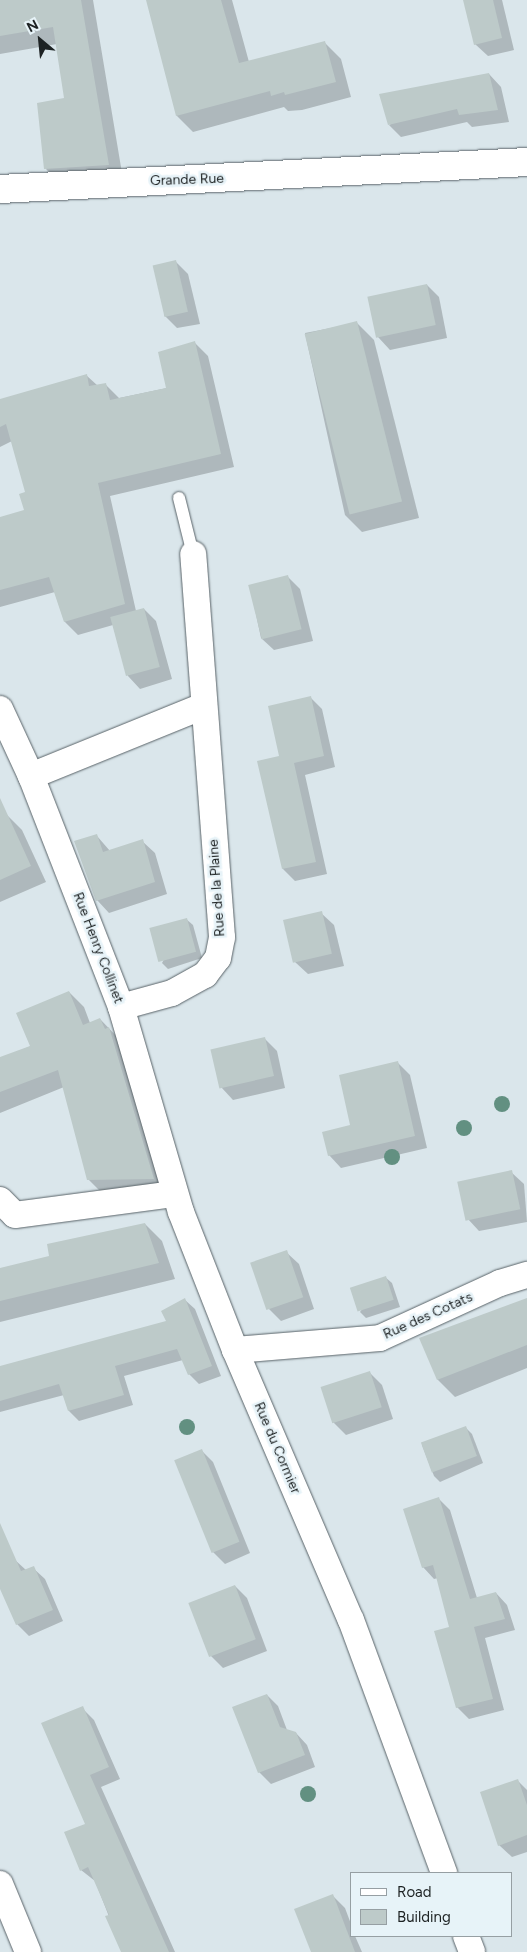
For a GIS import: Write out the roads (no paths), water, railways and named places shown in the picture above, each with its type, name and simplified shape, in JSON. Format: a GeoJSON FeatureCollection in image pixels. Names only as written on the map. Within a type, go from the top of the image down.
{"type":"FeatureCollection","features":[{"type":"Feature","properties":{"kind":"street","name":"Grande Rue"},"geometry":{"type":"LineString","coordinates":[[0,189],[375,172],[527,162]]}},
{"type":"Feature","properties":{"kind":"street","name":"Rue de la Plaine"},"geometry":{"type":"LineString","coordinates":[[121,1007],[172,993],[204,976],[218,958],[222,937],[203,706],[193,554]]}},
{"type":"Feature","properties":{"kind":"street"},"geometry":{"type":"LineString","coordinates":[[31,776],[203,706]]}},
{"type":"Feature","properties":{"kind":"street","name":"Rue Henry Collinet"},"geometry":{"type":"LineString","coordinates":[[0,708],[31,776],[121,1007],[175,1194]]}},
{"type":"Feature","properties":{"kind":"street"},"geometry":{"type":"LineString","coordinates":[[5,1214],[175,1194]]}},
{"type":"Feature","properties":{"kind":"street","name":"Rue du Cormier"},"geometry":{"type":"LineString","coordinates":[[175,1194],[235,1350],[351,1620],[444,1872]]}},
{"type":"Feature","properties":{"kind":"street","name":"Rue des Cotats"},"geometry":{"type":"LineString","coordinates":[[235,1350],[380,1338],[500,1283],[527,1275]]}},
{"type":"Feature","properties":{"kind":"street"},"geometry":{"type":"LineString","coordinates":[[0,1884],[28,1952]]}},
{"type":"Feature","properties":{"kind":"street"},"geometry":{"type":"LineString","coordinates":[[466,1937],[472,1952]]}},
{"type":"Feature","properties":{"kind":"lane"},"geometry":{"type":"LineString","coordinates":[[179,498],[193,554]]}}]}
